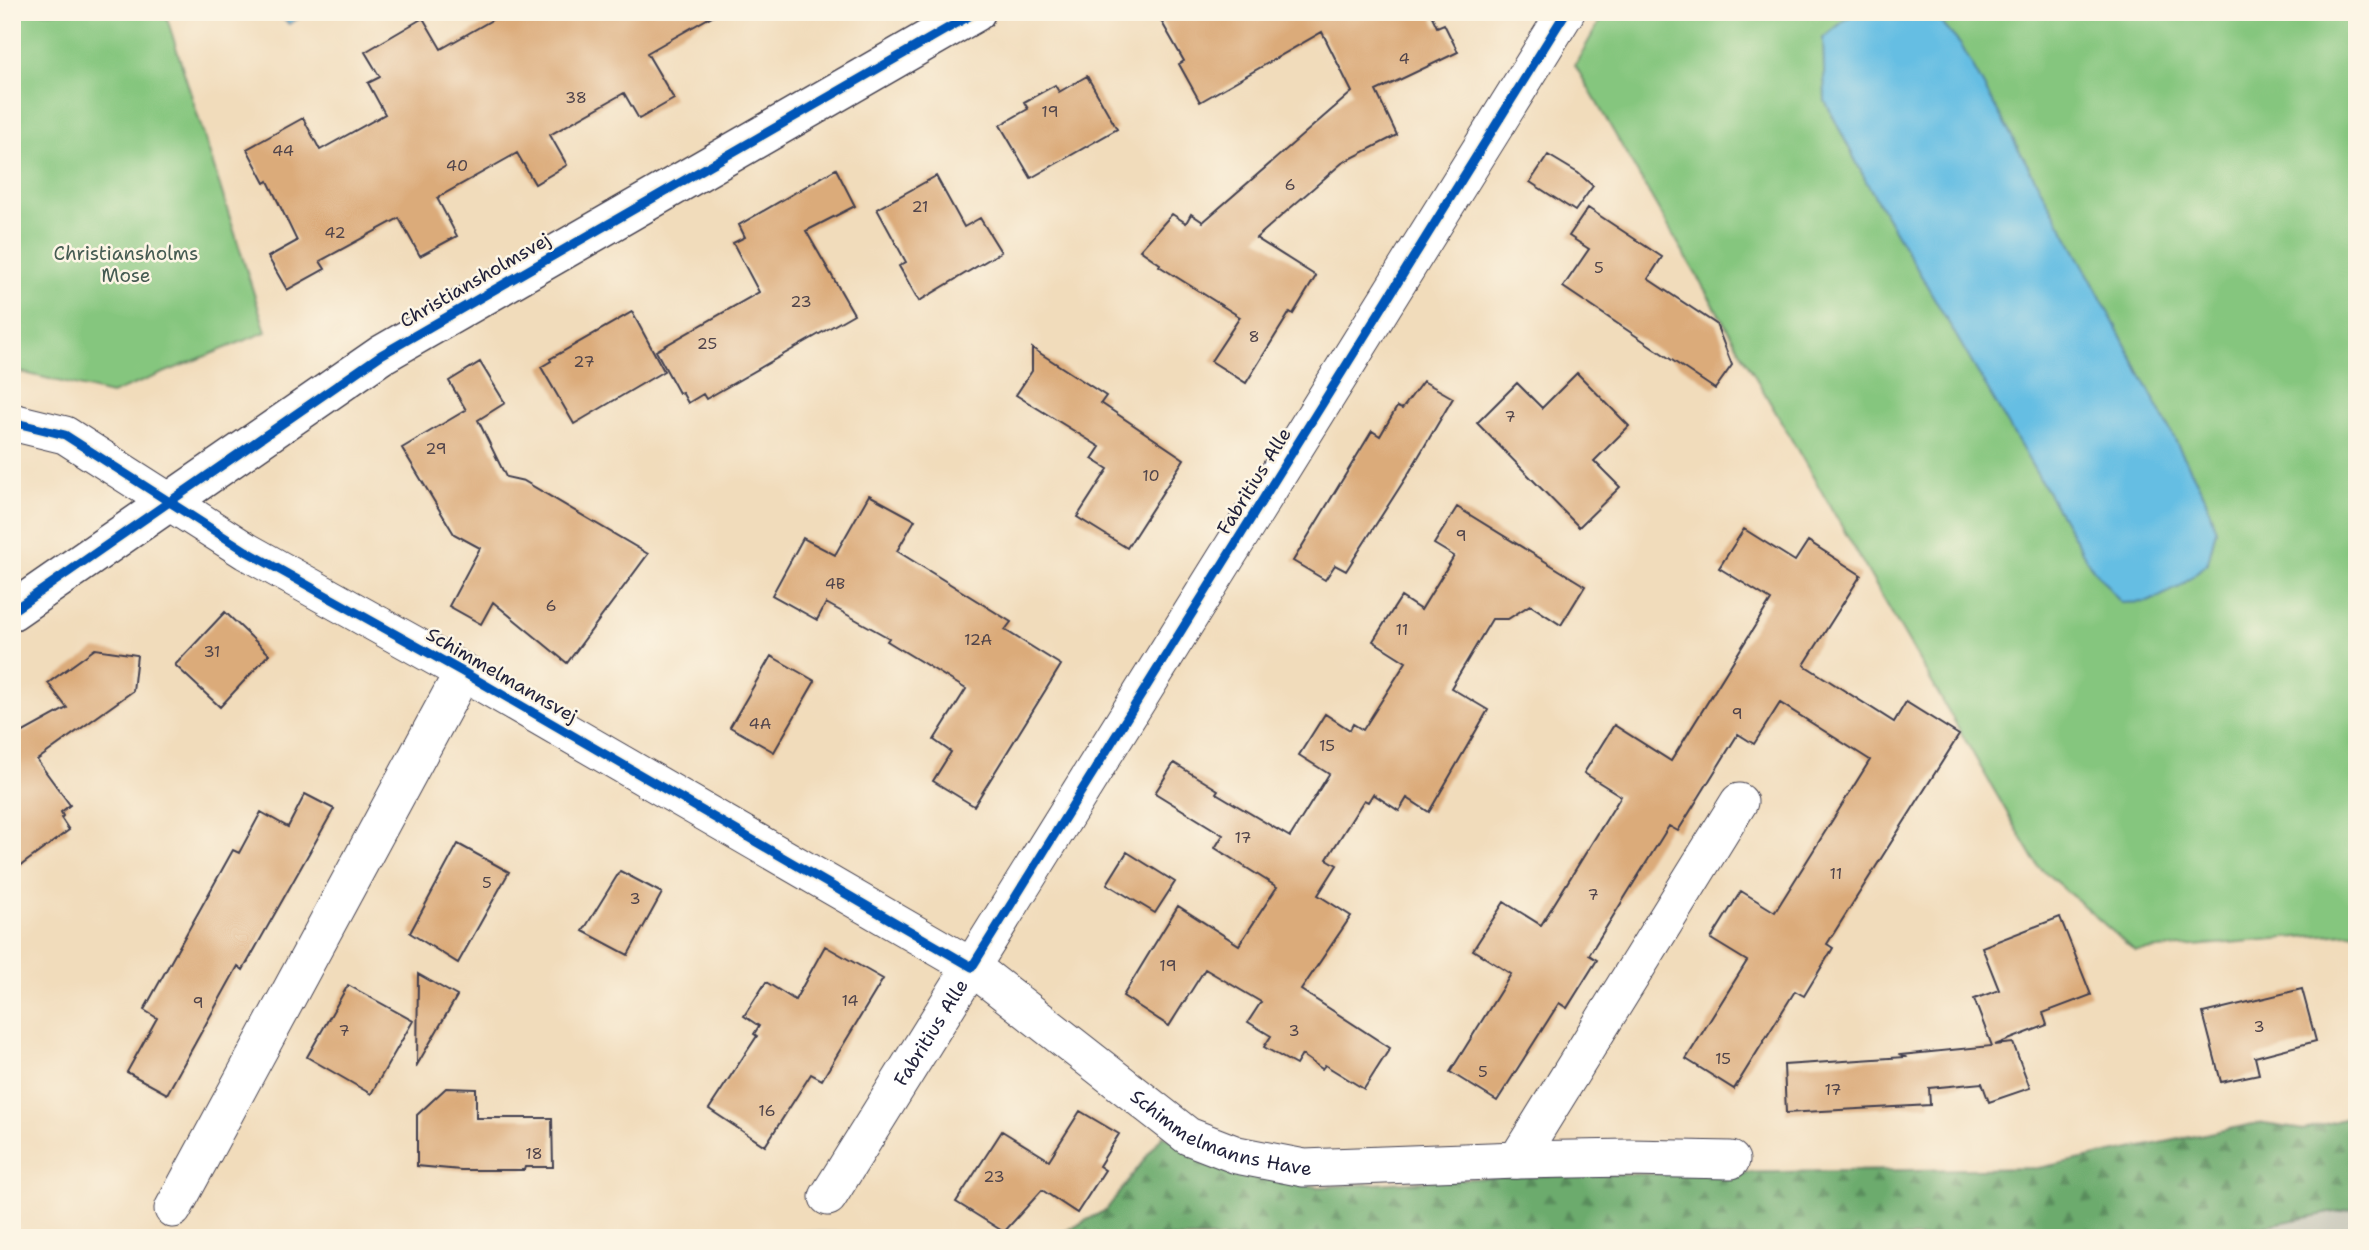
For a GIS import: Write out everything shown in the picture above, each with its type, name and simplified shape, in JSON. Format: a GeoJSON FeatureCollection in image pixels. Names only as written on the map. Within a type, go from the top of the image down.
{"type":"FeatureCollection","features":[{"type":"Feature","properties":{"kind":"street","name":"Christiansholmsvej"},"geometry":{"type":"LineString","coordinates":[[12,611],[381,355],[976,12]]}},
{"type":"Feature","properties":{"kind":"street","name":"Fabritius Alle"},"geometry":{"type":"LineString","coordinates":[[828,1196],[1566,12]]}},
{"type":"Feature","properties":{"kind":"street","name":"Schimmelmannsvej"},"geometry":{"type":"LineString","coordinates":[[12,422],[65,435],[246,551],[463,672],[972,968]]}},
{"type":"Feature","properties":{"kind":"street","name":"Schimmelmannsvej"},"geometry":{"type":"LineString","coordinates":[[173,1209],[463,672]]}},
{"type":"Feature","properties":{"kind":"street"},"geometry":{"type":"LineString","coordinates":[[1517,1160],[1739,802]]}},
{"type":"Feature","properties":{"kind":"street","name":"Schimmelmanns Have"},"geometry":{"type":"LineString","coordinates":[[972,968],[1188,1136],[1237,1155],[1304,1168],[1517,1160],[1731,1160]]}},
{"type":"Feature","properties":{"kind":"shaded area"},"geometry":{"type":"Polygon","coordinates":[[[2357,1208],[2357,1238],[2199,1238],[2294,1220],[2357,1208]]]}},
{"type":"Feature","properties":{"kind":"shaded area"},"geometry":{"type":"Polygon","coordinates":[[[807,1230],[943,1238],[606,1238],[807,1230]]]}},
{"type":"Feature","properties":{"kind":"green space","name":"Christiansholms Mose"},"geometry":{"type":"Polygon","coordinates":[[[12,12],[165,12],[266,332],[111,394],[12,370],[12,12]]]}},
{"type":"Feature","properties":{"kind":"green space"},"geometry":{"type":"Polygon","coordinates":[[[1605,12],[2357,12],[2357,932],[2135,951],[2038,866],[1575,65],[1605,12]]]}},
{"type":"Feature","properties":{"kind":"green space"},"geometry":{"type":"Polygon","coordinates":[[[2357,1115],[2357,1208],[2199,1238],[1053,1238],[1106,1210],[1163,1135],[1240,1174],[1318,1187],[1518,1176],[2038,1168],[2258,1123],[2304,1130],[2357,1115]]]}},
{"type":"Feature","properties":{"kind":"water"},"geometry":{"type":"Polygon","coordinates":[[[274,12],[308,12],[289,24],[274,12]]]}},
{"type":"Feature","properties":{"kind":"water"},"geometry":{"type":"Polygon","coordinates":[[[1855,12],[1932,12],[1961,45],[2093,283],[2205,497],[2216,530],[2208,562],[2180,587],[2148,602],[2121,603],[2090,565],[1867,183],[1825,101],[1823,38],[1855,12]]]}},
{"type":"Feature","properties":{"kind":"building"},"geometry":{"type":"Polygon","coordinates":[[[506,12],[719,12],[647,53],[674,99],[639,119],[624,93],[550,135],[567,165],[535,184],[517,153],[437,198],[457,236],[420,256],[399,218],[320,261],[325,269],[287,290],[268,257],[297,241],[268,181],[265,183],[247,149],[303,118],[320,150],[385,114],[368,83],[380,77],[365,52],[423,18],[441,49],[506,12]]]}},
{"type":"Feature","properties":{"kind":"building"},"geometry":{"type":"Polygon","coordinates":[[[1156,12],[1430,12],[1437,27],[1444,24],[1458,52],[1376,91],[1397,135],[1342,163],[1256,238],[1316,276],[1246,383],[1211,361],[1240,317],[1159,266],[1160,264],[1140,250],[1172,214],[1186,223],[1191,214],[1203,222],[1352,92],[1322,32],[1200,102],[1179,64],[1184,61],[1156,12]]]}},
{"type":"Feature","properties":{"kind":"building"},"geometry":{"type":"Polygon","coordinates":[[[1087,76],[1117,129],[1031,178],[1000,125],[1028,109],[1024,102],[1055,85],[1059,92],[1087,76]]]}},
{"type":"Feature","properties":{"kind":"building"},"geometry":{"type":"Polygon","coordinates":[[[1548,155],[1578,173],[1593,186],[1575,211],[1530,182],[1548,155]]]}},
{"type":"Feature","properties":{"kind":"building"},"geometry":{"type":"Polygon","coordinates":[[[836,169],[855,206],[806,231],[854,314],[706,399],[703,394],[688,403],[682,392],[679,393],[656,351],[759,292],[733,243],[745,237],[739,225],[836,169]]]}},
{"type":"Feature","properties":{"kind":"building"},"geometry":{"type":"Polygon","coordinates":[[[936,176],[964,227],[980,218],[1001,252],[919,301],[899,266],[906,262],[877,209],[936,176]]]}},
{"type":"Feature","properties":{"kind":"building"},"geometry":{"type":"Polygon","coordinates":[[[1588,208],[1662,257],[1648,279],[1716,324],[1732,365],[1715,389],[1563,287],[1589,249],[1569,236],[1588,208]]]}},
{"type":"Feature","properties":{"kind":"building"},"geometry":{"type":"Polygon","coordinates":[[[632,312],[664,371],[574,424],[541,367],[551,361],[550,359],[632,312]]]}},
{"type":"Feature","properties":{"kind":"building"},"geometry":{"type":"Polygon","coordinates":[[[1032,348],[1106,396],[1101,403],[1184,459],[1127,548],[1077,517],[1108,469],[1092,459],[1100,447],[1016,395],[1032,371],[1032,348]]]}},
{"type":"Feature","properties":{"kind":"building"},"geometry":{"type":"Polygon","coordinates":[[[480,362],[505,403],[478,420],[506,477],[524,481],[648,554],[567,663],[493,602],[481,624],[449,606],[480,548],[454,534],[402,448],[466,410],[449,381],[480,362]]]}},
{"type":"Feature","properties":{"kind":"building"},"geometry":{"type":"Polygon","coordinates":[[[1577,373],[1629,426],[1594,461],[1620,487],[1579,527],[1477,423],[1517,383],[1542,408],[1577,373]]]}},
{"type":"Feature","properties":{"kind":"building"},"geometry":{"type":"Polygon","coordinates":[[[1423,381],[1453,398],[1346,571],[1335,565],[1325,580],[1293,561],[1372,431],[1380,436],[1397,407],[1402,409],[1423,381]]]}},
{"type":"Feature","properties":{"kind":"building"},"geometry":{"type":"Polygon","coordinates":[[[869,495],[915,520],[897,551],[1011,622],[1005,630],[1061,665],[974,806],[933,781],[951,752],[934,740],[966,689],[887,641],[889,638],[826,603],[817,620],[772,595],[803,538],[835,555],[869,495]]]}},
{"type":"Feature","properties":{"kind":"building"},"geometry":{"type":"Polygon","coordinates":[[[1457,507],[1585,586],[1561,625],[1530,605],[1508,619],[1492,619],[1451,688],[1488,710],[1429,812],[1407,798],[1399,811],[1373,794],[1368,802],[1364,800],[1327,859],[1337,865],[1318,895],[1351,916],[1301,990],[1390,1048],[1364,1089],[1325,1065],[1322,1069],[1302,1055],[1296,1065],[1264,1047],[1271,1036],[1248,1022],[1261,1002],[1205,969],[1169,1026],[1123,996],[1178,906],[1239,945],[1277,887],[1215,848],[1223,835],[1155,793],[1174,763],[1218,790],[1216,793],[1290,837],[1329,774],[1299,755],[1325,714],[1350,730],[1353,724],[1363,730],[1406,662],[1373,641],[1401,597],[1421,610],[1454,556],[1434,544],[1457,507]]]}},
{"type":"Feature","properties":{"kind":"building"},"geometry":{"type":"Polygon","coordinates":[[[1744,529],[1795,561],[1808,541],[1861,575],[1804,665],[1894,722],[1906,702],[1959,735],[1827,944],[1833,948],[1804,996],[1795,991],[1734,1089],[1686,1059],[1747,961],[1711,939],[1741,891],[1775,912],[1870,760],[1780,703],[1754,744],[1738,734],[1678,831],[1669,826],[1589,955],[1597,960],[1567,1008],[1559,1003],[1497,1101],[1450,1072],[1511,974],[1473,950],[1504,902],[1541,925],[1621,796],[1584,773],[1614,725],[1671,761],[1771,600],[1719,568],[1744,529]]]}},
{"type":"Feature","properties":{"kind":"building"},"geometry":{"type":"Polygon","coordinates":[[[225,612],[269,654],[220,707],[175,665],[225,612]]]}},
{"type":"Feature","properties":{"kind":"building"},"geometry":{"type":"Polygon","coordinates":[[[95,649],[137,655],[133,691],[37,760],[70,805],[61,812],[61,818],[69,830],[12,872],[12,727],[18,735],[67,708],[48,683],[95,649]]]}},
{"type":"Feature","properties":{"kind":"building"},"geometry":{"type":"Polygon","coordinates":[[[771,656],[815,681],[774,752],[730,727],[771,656]]]}},
{"type":"Feature","properties":{"kind":"building"},"geometry":{"type":"Polygon","coordinates":[[[305,794],[334,809],[243,970],[238,966],[167,1094],[127,1072],[157,1018],[144,1010],[233,850],[239,853],[261,812],[288,827],[305,794]]]}},
{"type":"Feature","properties":{"kind":"building"},"geometry":{"type":"Polygon","coordinates":[[[458,844],[509,872],[458,963],[410,933],[458,844]]]}},
{"type":"Feature","properties":{"kind":"building"},"geometry":{"type":"Polygon","coordinates":[[[1127,852],[1175,882],[1155,913],[1107,884],[1127,852]]]}},
{"type":"Feature","properties":{"kind":"building"},"geometry":{"type":"Polygon","coordinates":[[[620,871],[662,893],[628,955],[583,931],[620,871]]]}},
{"type":"Feature","properties":{"kind":"building"},"geometry":{"type":"Polygon","coordinates":[[[2060,917],[2091,995],[2043,1013],[2047,1025],[1995,1045],[2013,1043],[2030,1088],[1989,1102],[1982,1083],[1929,1088],[1930,1105],[1786,1113],[1784,1065],[1905,1057],[1901,1055],[1992,1046],[1974,999],[1999,990],[1982,947],[2060,917]]]}},
{"type":"Feature","properties":{"kind":"building"},"geometry":{"type":"Polygon","coordinates":[[[825,946],[883,979],[822,1080],[811,1074],[765,1146],[709,1109],[757,1036],[754,1034],[759,1026],[744,1016],[766,982],[795,1000],[825,946]]]}},
{"type":"Feature","properties":{"kind":"building"},"geometry":{"type":"Polygon","coordinates":[[[418,974],[457,996],[417,1065],[418,974]]]}},
{"type":"Feature","properties":{"kind":"building"},"geometry":{"type":"Polygon","coordinates":[[[348,985],[413,1021],[371,1094],[307,1057],[348,985]]]}},
{"type":"Feature","properties":{"kind":"building"},"geometry":{"type":"Polygon","coordinates":[[[2302,989],[2316,1041],[2255,1057],[2259,1074],[2221,1082],[2203,1013],[2302,989]]]}},
{"type":"Feature","properties":{"kind":"building"},"geometry":{"type":"Polygon","coordinates":[[[446,1088],[476,1089],[476,1118],[552,1118],[553,1167],[461,1170],[417,1166],[417,1115],[446,1088]]]}},
{"type":"Feature","properties":{"kind":"building"},"geometry":{"type":"Polygon","coordinates":[[[1080,1111],[1119,1134],[1099,1166],[1105,1170],[1077,1213],[1042,1190],[1004,1232],[956,1202],[1002,1131],[1049,1160],[1080,1111]]]}},
{"type":"Feature","properties":{"kind":"cycle path"},"geometry":{"type":"LineString","coordinates":[[12,611],[381,355],[976,12]]}},
{"type":"Feature","properties":{"kind":"cycle path"},"geometry":{"type":"LineString","coordinates":[[12,422],[65,435],[246,551],[463,672],[972,967],[1566,12]]}}]}
